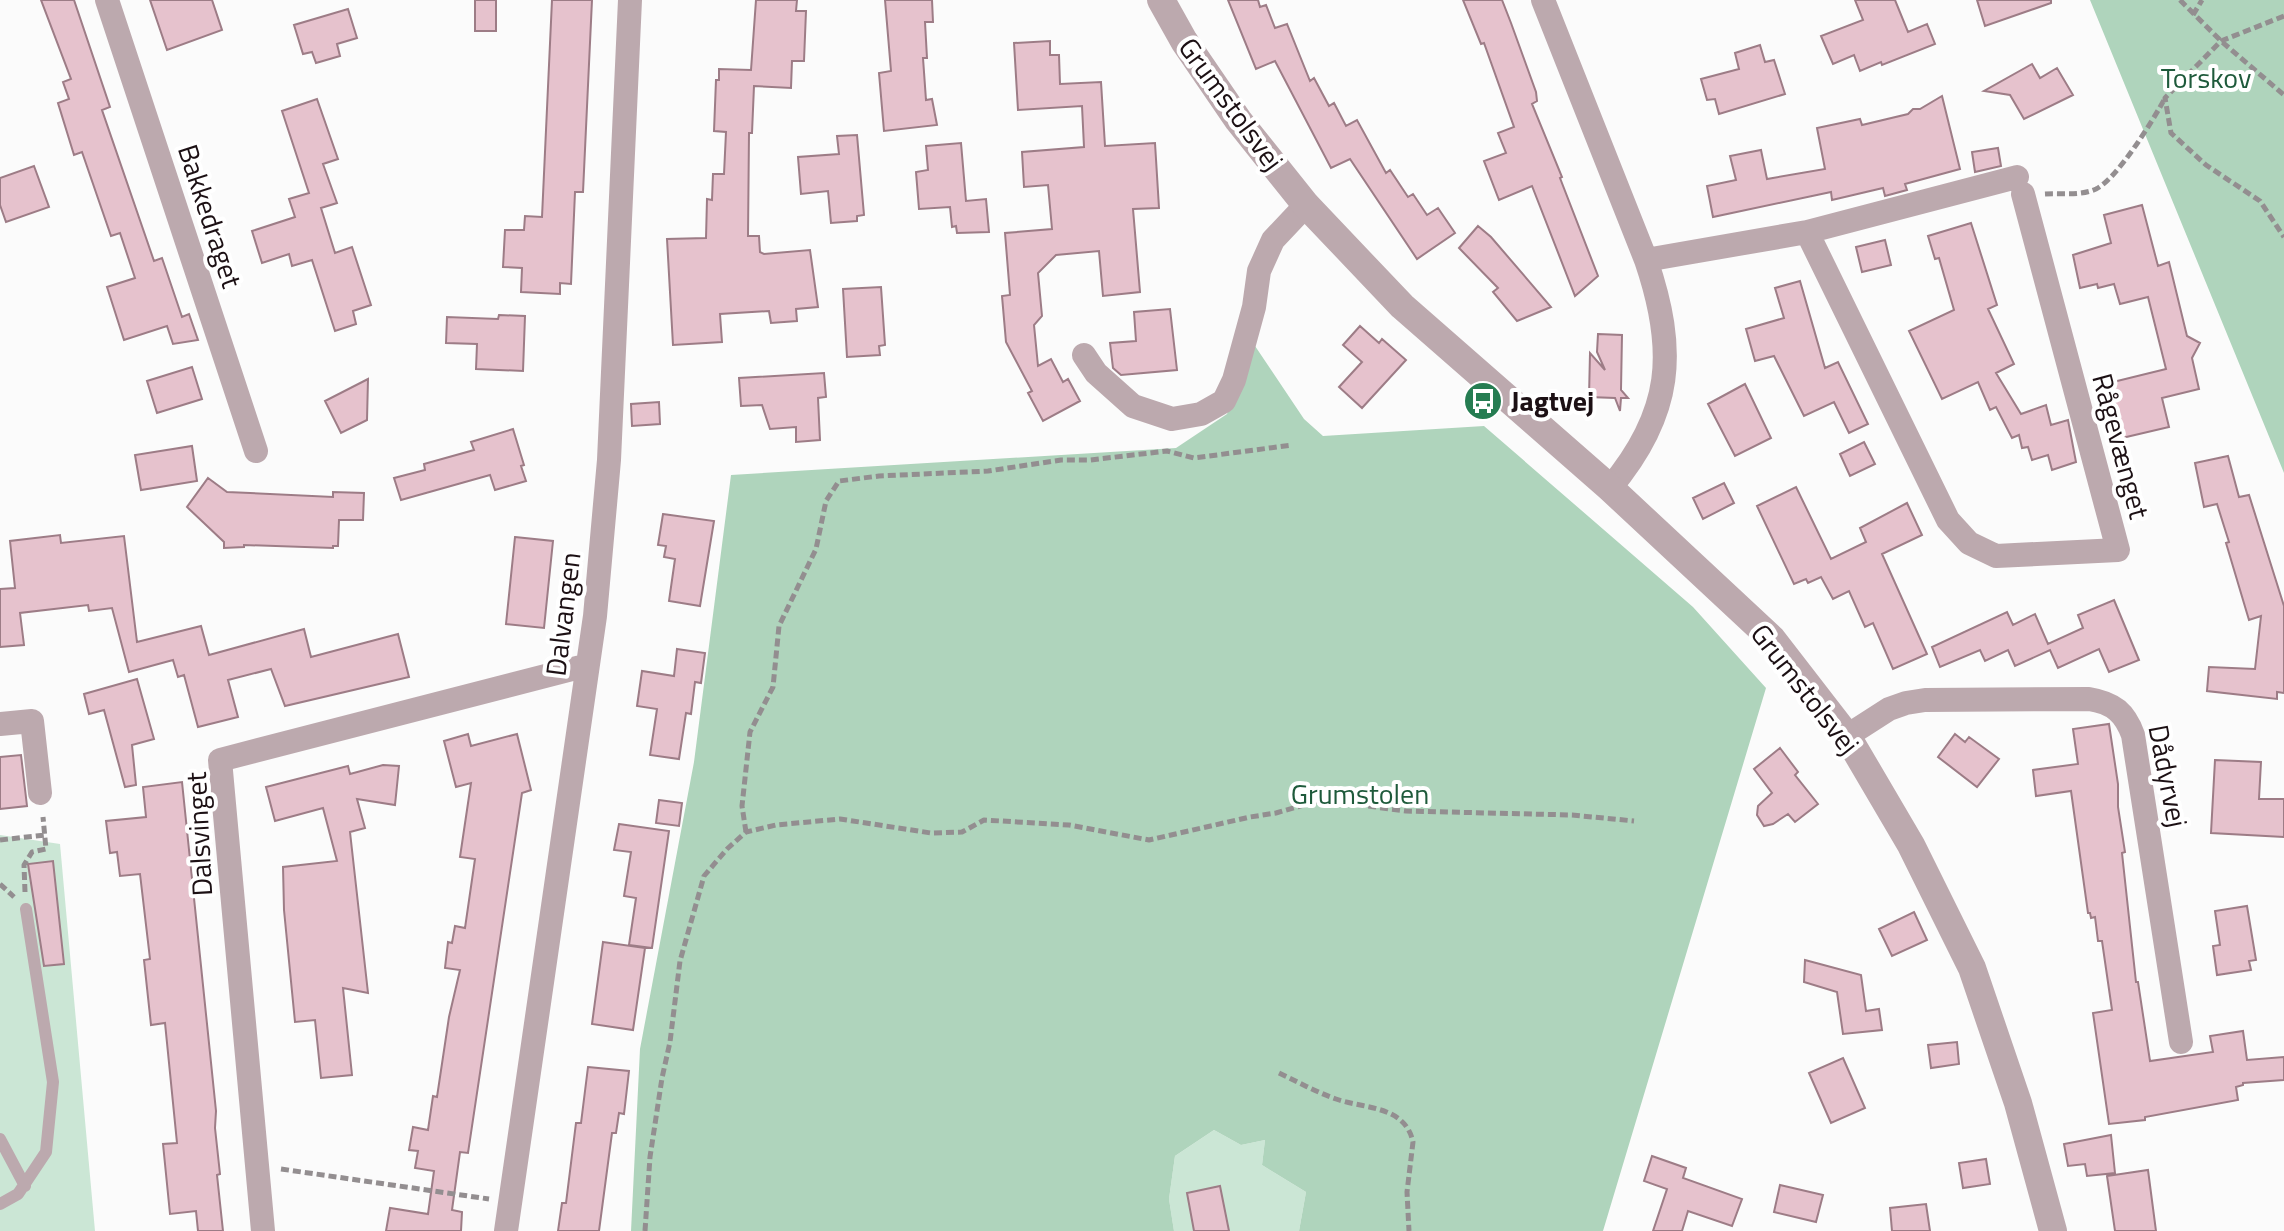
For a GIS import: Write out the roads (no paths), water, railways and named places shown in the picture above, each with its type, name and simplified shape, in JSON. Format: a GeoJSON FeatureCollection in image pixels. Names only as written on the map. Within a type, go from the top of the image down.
{"type":"FeatureCollection","features":[{"type":"Feature","properties":{"kind":"street","name":"Bakkedraget"},"geometry":{"type":"LineString","coordinates":[[107,0],[256,451]]}},
{"type":"Feature","properties":{"kind":"street","name":"Dalvangen"},"geometry":{"type":"LineString","coordinates":[[506,1231],[588,665],[609,460],[630,0]]}},
{"type":"Feature","properties":{"kind":"street","name":"Grumstolsvej"},"geometry":{"type":"LineString","coordinates":[[1161,0],[1184,41],[1238,120],[1306,205],[1402,306],[1610,488],[1772,639],[1847,736],[1911,845],[1972,968],[2018,1103],[2053,1231]]}},
{"type":"Feature","properties":{"kind":"street"},"geometry":{"type":"LineString","coordinates":[[1543,0],[1646,260],[1664,327],[1666,359],[1662,387],[1644,441],[1610,488]]}},
{"type":"Feature","properties":{"kind":"street","name":"Rågevænget"},"geometry":{"type":"LineString","coordinates":[[2020,185],[2118,550],[1996,556],[1969,543],[1958,532],[1948,520],[1807,232],[2020,185]]}},
{"type":"Feature","properties":{"kind":"street"},"geometry":{"type":"LineString","coordinates":[[1084,355],[1096,373],[1133,406],[1172,419],[1201,414],[1224,401],[1234,380],[1254,307],[1259,271],[1273,240],[1306,205]]}},
{"type":"Feature","properties":{"kind":"street"},"geometry":{"type":"LineString","coordinates":[[1646,260],[1807,232]]}},
{"type":"Feature","properties":{"kind":"street","name":"Dalsvinget"},"geometry":{"type":"LineString","coordinates":[[263,1231],[220,760],[588,665]]}},
{"type":"Feature","properties":{"kind":"street","name":"Dådyrvej"},"geometry":{"type":"LineString","coordinates":[[1847,736],[1889,709],[1925,700],[2089,699],[2104,701],[2117,708],[2128,720],[2133,735],[2181,1042]]}},
{"type":"Feature","properties":{"kind":"street"},"geometry":{"type":"LineString","coordinates":[[0,724],[32,721],[40,793]]}},
{"type":"Feature","properties":{"kind":"lane"},"geometry":{"type":"LineString","coordinates":[[0,1204],[18,1194],[46,1152],[53,1082],[26,909]]}},
{"type":"Feature","properties":{"kind":"lane"},"geometry":{"type":"LineString","coordinates":[[0,1139],[25,1186]]}},
{"type":"Feature","properties":{"kind":"place","name":"Jagtvej"},"geometry":{"type":"Point","coordinates":[1483,401]}},
{"type":"Feature","properties":{"kind":"park label","name":"Torskov"},"geometry":{"type":"Point","coordinates":[2206,78]}},
{"type":"Feature","properties":{"kind":"park label","name":"Grumstolen"},"geometry":{"type":"Point","coordinates":[1360,794]}}]}
